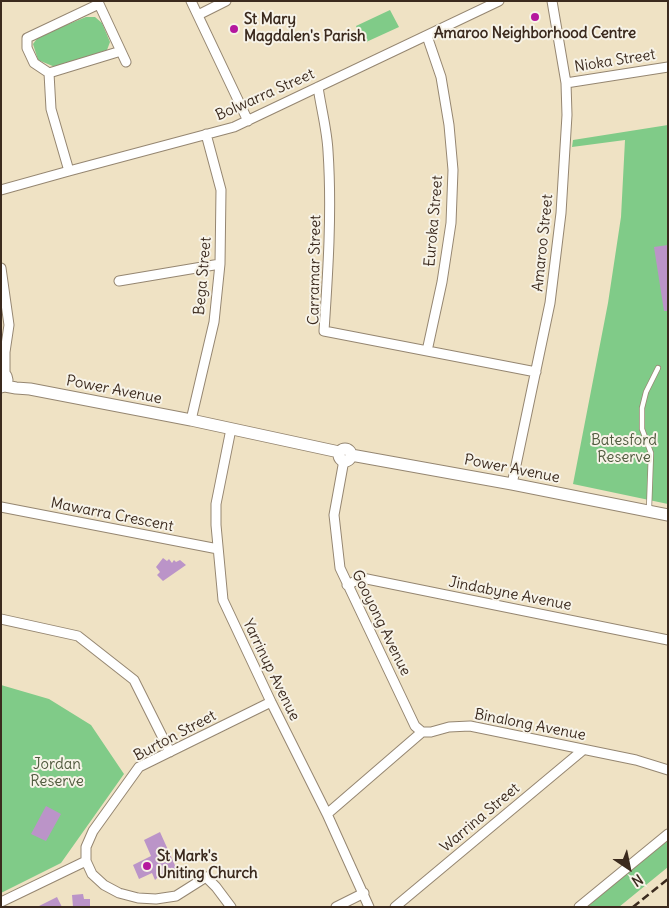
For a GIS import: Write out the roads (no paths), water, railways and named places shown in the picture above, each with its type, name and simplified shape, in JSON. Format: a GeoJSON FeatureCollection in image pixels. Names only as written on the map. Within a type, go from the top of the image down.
{"type":"FeatureCollection","features":[{"type":"Feature","properties":{"kind":"street"},"geometry":{"type":"LineString","coordinates":[[191,1],[248,121]]}},
{"type":"Feature","properties":{"kind":"street"},"geometry":{"type":"LineString","coordinates":[[198,15],[226,1]]}},
{"type":"Feature","properties":{"kind":"street","name":"Bolwarra Street"},"geometry":{"type":"LineString","coordinates":[[1,190],[234,127],[500,1]]}},
{"type":"Feature","properties":{"kind":"street","name":"Amaroo Street"},"geometry":{"type":"LineString","coordinates":[[512,484],[550,303],[561,213],[567,115],[566,83],[552,1]]}},
{"type":"Feature","properties":{"kind":"street"},"geometry":{"type":"LineString","coordinates":[[49,73],[34,63],[27,48],[27,38],[98,3],[126,62]]}},
{"type":"Feature","properties":{"kind":"street","name":"Euroka Street"},"geometry":{"type":"LineString","coordinates":[[427,36],[441,77],[449,125],[453,170],[451,223],[442,282],[427,350]]}},
{"type":"Feature","properties":{"kind":"street"},"geometry":{"type":"LineString","coordinates":[[49,73],[121,51]]}},
{"type":"Feature","properties":{"kind":"street","name":"Nioka Street"},"geometry":{"type":"LineString","coordinates":[[566,83],[668,67]]}},
{"type":"Feature","properties":{"kind":"street"},"geometry":{"type":"LineString","coordinates":[[49,73],[51,108],[69,171]]}},
{"type":"Feature","properties":{"kind":"street","name":"Carramar Street"},"geometry":{"type":"LineString","coordinates":[[318,87],[328,149],[330,206],[329,264],[324,331],[536,372]]}},
{"type":"Feature","properties":{"kind":"street","name":"Bega Street"},"geometry":{"type":"LineString","coordinates":[[191,420],[214,322],[220,264],[221,190],[206,134]]}},
{"type":"Feature","properties":{"kind":"street"},"geometry":{"type":"LineString","coordinates":[[119,281],[220,264]]}},
{"type":"Feature","properties":{"kind":"street"},"geometry":{"type":"LineString","coordinates":[[1,268],[9,325],[5,352],[4,380]]}},
{"type":"Feature","properties":{"kind":"street"},"geometry":{"type":"LineString","coordinates":[[1,362],[5,352]]}},
{"type":"Feature","properties":{"kind":"street","name":"Power Avenue"},"geometry":{"type":"LineString","coordinates":[[4,380],[23,384],[30,389],[191,420],[345,456],[512,484],[667,515]]}},
{"type":"Feature","properties":{"kind":"street","name":"Yarrinup Avenue"},"geometry":{"type":"LineString","coordinates":[[231,429],[216,504],[216,525],[223,600],[369,907]]}},
{"type":"Feature","properties":{"kind":"street","name":"Gooyong Avenue"},"geometry":{"type":"LineString","coordinates":[[345,456],[334,515],[340,568],[415,726],[422,732]]}},
{"type":"Feature","properties":{"kind":"street","name":"Mawarra Crescent"},"geometry":{"type":"LineString","coordinates":[[1,507],[218,549]]}},
{"type":"Feature","properties":{"kind":"street","name":"Jindabyne Avenue"},"geometry":{"type":"LineString","coordinates":[[348,585],[362,578],[668,640]]}},
{"type":"Feature","properties":{"kind":"street"},"geometry":{"type":"LineString","coordinates":[[1,619],[78,636],[134,680],[170,752]]}},
{"type":"Feature","properties":{"kind":"street","name":"Burton Street"},"geometry":{"type":"LineString","coordinates":[[86,861],[86,847],[93,831],[139,767],[271,702]]}},
{"type":"Feature","properties":{"kind":"street","name":"Binalong Avenue"},"geometry":{"type":"LineString","coordinates":[[422,732],[431,732],[449,727],[470,726],[636,760],[668,770]]}},
{"type":"Feature","properties":{"kind":"street"},"geometry":{"type":"LineString","coordinates":[[326,814],[422,732]]}},
{"type":"Feature","properties":{"kind":"street","name":"Warrina Street"},"geometry":{"type":"LineString","coordinates":[[395,907],[584,750]]}},
{"type":"Feature","properties":{"kind":"street"},"geometry":{"type":"LineString","coordinates":[[579,907],[668,834]]}},
{"type":"Feature","properties":{"kind":"street"},"geometry":{"type":"LineString","coordinates":[[1,902],[86,861],[92,874],[104,885],[118,893],[138,898],[156,899],[176,896],[206,877],[231,907]]}},
{"type":"Feature","properties":{"kind":"street"},"geometry":{"type":"LineString","coordinates":[[336,907],[364,893]]}},
{"type":"Feature","properties":{"kind":"lane"},"geometry":{"type":"LineString","coordinates":[[649,511],[651,453],[642,429],[642,408],[646,392],[658,368]]}},
{"type":"Feature","properties":{"kind":"railway"},"geometry":{"type":"LineString","coordinates":[[633,907],[668,879]]}},
{"type":"Feature","properties":{"kind":"place","name":"Amaroo Neighborhood Centre"},"geometry":{"type":"Point","coordinates":[535,17]}},
{"type":"Feature","properties":{"kind":"place","name":"St Mary Magdalen's Parish"},"geometry":{"type":"Point","coordinates":[234,29]}},
{"type":"Feature","properties":{"kind":"place","name":"St Mark's Uniting Church"},"geometry":{"type":"Point","coordinates":[147,866]}},
{"type":"Feature","properties":{"kind":"park label","name":"Batesford Reserve"},"geometry":{"type":"Point","coordinates":[624,450]}},
{"type":"Feature","properties":{"kind":"park label","name":"Jordan Reserve"},"geometry":{"type":"Point","coordinates":[57,774]}}]}
